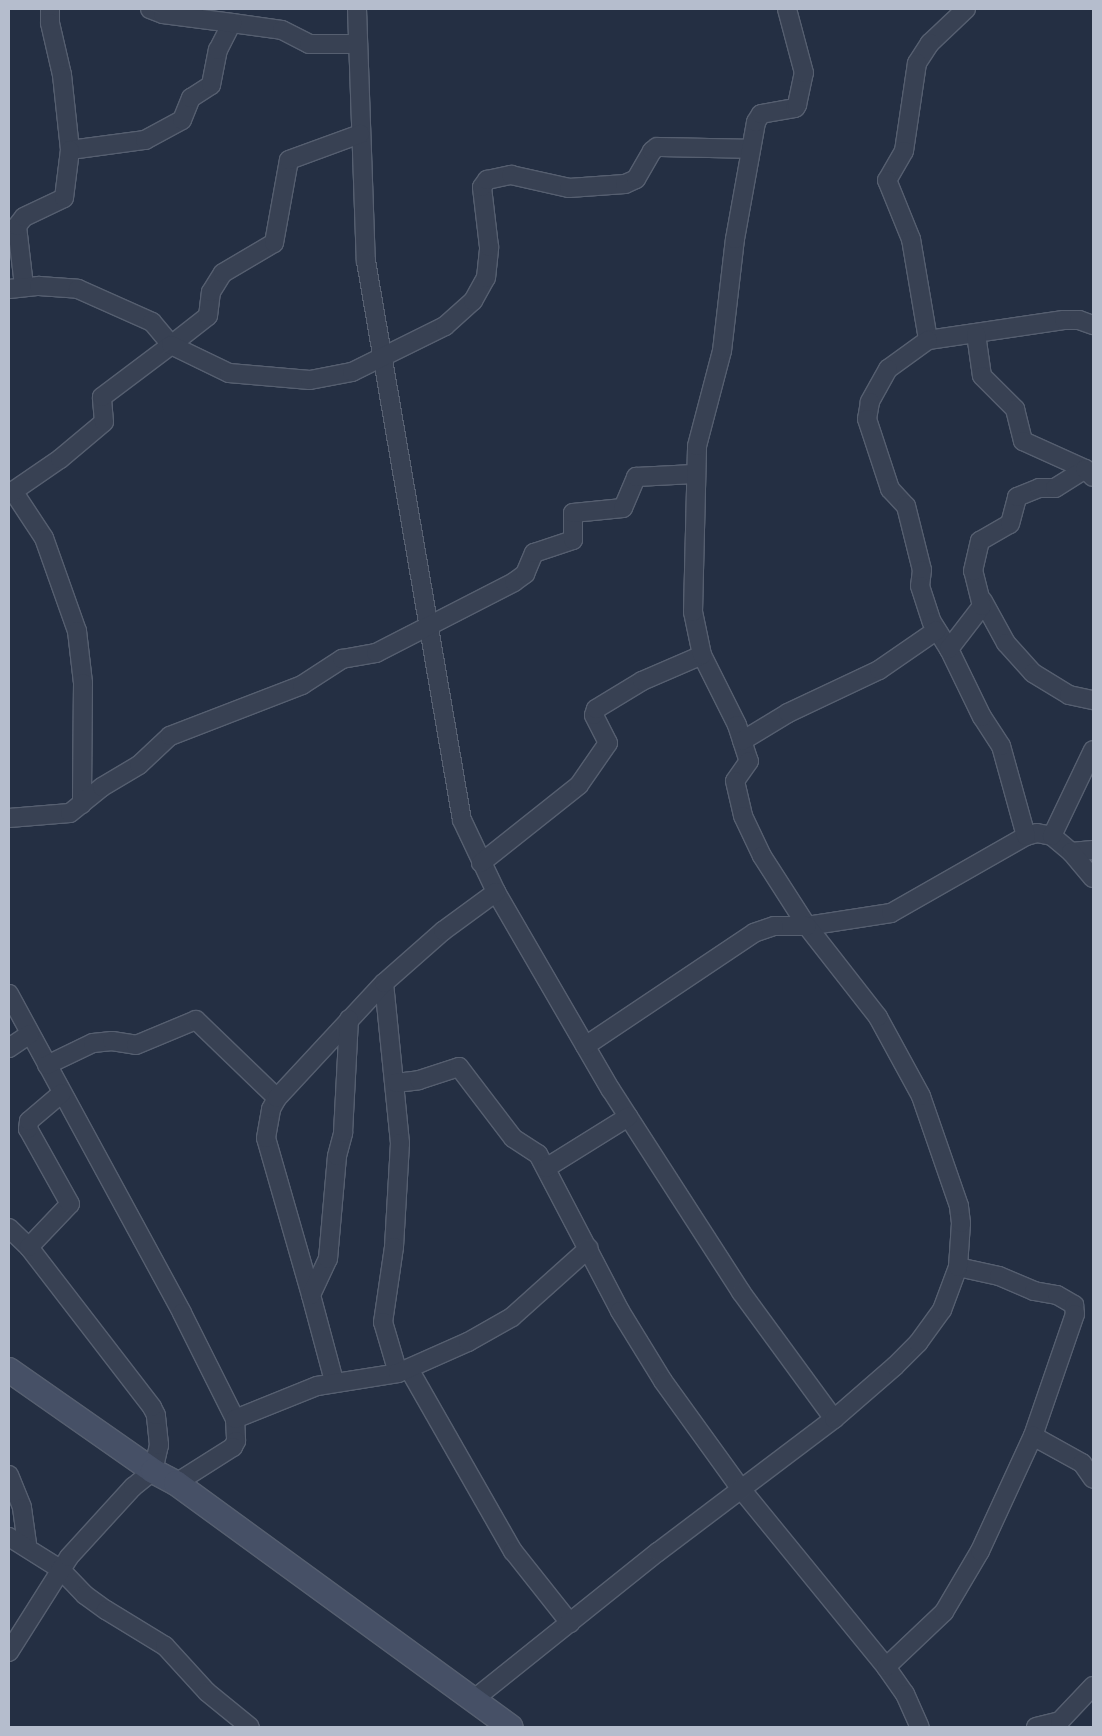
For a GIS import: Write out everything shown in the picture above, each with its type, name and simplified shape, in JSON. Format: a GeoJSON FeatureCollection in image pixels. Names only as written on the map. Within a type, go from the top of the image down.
{"type":"FeatureCollection","features":[{"type":"Feature","properties":{"kind":"main road"},"geometry":{"type":"LineString","coordinates":[[9,1370],[153,1471],[176,1483],[510,1727]]}},
{"type":"Feature","properties":{"kind":"street"},"geometry":{"type":"LineString","coordinates":[[50,9],[50,23],[62,74],[70,124],[70,150],[64,198],[24,217],[17,226],[16,288],[78,289],[152,322],[171,345],[229,373],[298,380],[332,377],[383,357],[445,326],[482,289],[489,247],[482,188],[487,180],[511,175],[560,188],[625,184],[636,179],[652,151],[658,147],[749,148]]}},
{"type":"Feature","properties":{"kind":"street"},"geometry":{"type":"LineString","coordinates":[[150,9],[163,14],[282,30],[309,44],[356,44]]}},
{"type":"Feature","properties":{"kind":"street"},"geometry":{"type":"LineString","coordinates":[[357,9],[356,44],[366,261],[462,820],[480,863],[496,892],[628,1117],[763,1326],[834,1419]]}},
{"type":"Feature","properties":{"kind":"street"},"geometry":{"type":"LineString","coordinates":[[473,1700],[741,1489],[834,1419],[918,1343],[942,1310],[958,1267],[962,1223],[959,1206],[921,1096],[878,1016],[807,926],[762,856],[743,816],[735,781],[749,761],[742,741],[702,655],[693,612],[694,474],[700,432],[722,351],[749,148],[758,117],[795,108],[804,72],[788,9]]}},
{"type":"Feature","properties":{"kind":"street"},"geometry":{"type":"LineString","coordinates":[[928,340],[911,239],[887,180],[904,150],[917,63],[930,43],[966,9]]}},
{"type":"Feature","properties":{"kind":"street"},"geometry":{"type":"LineString","coordinates":[[70,150],[145,140],[182,120],[191,98],[211,85],[218,50],[232,22]]}},
{"type":"Feature","properties":{"kind":"street"},"geometry":{"type":"LineString","coordinates":[[82,804],[83,683],[77,631],[44,538],[11,492],[60,458],[104,422],[102,397],[208,316],[211,292],[223,273],[274,243],[289,160],[360,134]]}},
{"type":"Feature","properties":{"kind":"street"},"geometry":{"type":"LineString","coordinates":[[1026,836],[1001,746],[982,717],[949,649],[937,630],[920,586],[922,570],[906,506],[890,489],[868,418],[870,402],[888,369],[928,340],[1064,320],[1093,324]]}},
{"type":"Feature","properties":{"kind":"street"},"geometry":{"type":"LineString","coordinates":[[976,334],[982,376],[1015,409],[1023,441],[1089,473]]}},
{"type":"Feature","properties":{"kind":"street"},"geometry":{"type":"LineString","coordinates":[[1089,473],[1055,488],[1039,488],[1017,496],[1010,524],[980,541],[973,571],[983,601],[1006,643],[1033,673],[1069,695],[1093,700]]}},
{"type":"Feature","properties":{"kind":"street"},"geometry":{"type":"LineString","coordinates":[[9,818],[65,814],[82,804],[102,787],[139,765],[170,736],[302,685],[338,661],[372,654],[521,578],[534,553],[573,540],[573,514],[576,511],[621,509],[636,477],[694,474]]}},
{"type":"Feature","properties":{"kind":"street"},"geometry":{"type":"LineString","coordinates":[[949,649],[983,601]]}},
{"type":"Feature","properties":{"kind":"street"},"geometry":{"type":"LineString","coordinates":[[742,741],[788,713],[879,670],[937,630]]}},
{"type":"Feature","properties":{"kind":"street"},"geometry":{"type":"LineString","coordinates":[[480,863],[579,785],[608,744],[594,716],[596,708],[642,681],[702,655]]}},
{"type":"Feature","properties":{"kind":"street"},"geometry":{"type":"LineString","coordinates":[[1052,836],[1093,750]]}},
{"type":"Feature","properties":{"kind":"street"},"geometry":{"type":"LineString","coordinates":[[585,1046],[754,933],[774,926],[807,926],[891,913],[1026,836],[1037,833],[1052,836],[1071,852],[1093,878]]}},
{"type":"Feature","properties":{"kind":"street"},"geometry":{"type":"LineString","coordinates":[[1071,852],[1093,850]]}},
{"type":"Feature","properties":{"kind":"street"},"geometry":{"type":"LineString","coordinates":[[334,1381],[312,1295],[266,1138],[268,1119],[277,1098],[348,1019],[384,983],[443,932],[496,892]]}},
{"type":"Feature","properties":{"kind":"street"},"geometry":{"type":"LineString","coordinates":[[384,983],[396,1083],[400,1143],[394,1246],[383,1322],[403,1371],[512,1551],[570,1623]]}},
{"type":"Feature","properties":{"kind":"street"},"geometry":{"type":"LineString","coordinates":[[9,994],[182,1313],[235,1419],[236,1441],[233,1447],[176,1483]]}},
{"type":"Feature","properties":{"kind":"street"},"geometry":{"type":"LineString","coordinates":[[312,1295],[328,1260],[337,1156],[343,1133],[348,1019]]}},
{"type":"Feature","properties":{"kind":"street"},"geometry":{"type":"LineString","coordinates":[[48,1065],[93,1043],[112,1041],[136,1045],[196,1020],[277,1098]]}},
{"type":"Feature","properties":{"kind":"street"},"geometry":{"type":"LineString","coordinates":[[9,1048],[30,1034]]}},
{"type":"Feature","properties":{"kind":"street"},"geometry":{"type":"LineString","coordinates":[[396,1083],[419,1080],[459,1067],[513,1138],[538,1154],[589,1248],[620,1311],[658,1373],[741,1489],[886,1668],[904,1694],[920,1727]]}},
{"type":"Feature","properties":{"kind":"street"},"geometry":{"type":"LineString","coordinates":[[29,1247],[70,1204],[28,1129],[29,1121],[62,1093]]}},
{"type":"Feature","properties":{"kind":"street"},"geometry":{"type":"LineString","coordinates":[[546,1168],[628,1117]]}},
{"type":"Feature","properties":{"kind":"street"},"geometry":{"type":"LineString","coordinates":[[9,1228],[29,1247],[152,1407],[159,1436],[153,1471],[114,1508],[60,1569],[9,1652]]}},
{"type":"Feature","properties":{"kind":"street"},"geometry":{"type":"LineString","coordinates":[[235,1419],[334,1381],[403,1371],[476,1338],[512,1317],[589,1248]]}},
{"type":"Feature","properties":{"kind":"street"},"geometry":{"type":"LineString","coordinates":[[886,1668],[944,1612],[980,1551],[1033,1436],[1076,1314],[1074,1305],[1057,1295],[1034,1291],[998,1276],[958,1267]]}},
{"type":"Feature","properties":{"kind":"street"},"geometry":{"type":"LineString","coordinates":[[1033,1436],[1082,1463],[1093,1479]]}},
{"type":"Feature","properties":{"kind":"street"},"geometry":{"type":"LineString","coordinates":[[9,1475],[22,1508],[26,1545]]}},
{"type":"Feature","properties":{"kind":"street"},"geometry":{"type":"LineString","coordinates":[[9,1537],[26,1545],[60,1569],[85,1594],[106,1610],[165,1646],[207,1692],[250,1727]]}},
{"type":"Feature","properties":{"kind":"street"},"geometry":{"type":"LineString","coordinates":[[1036,1727],[1060,1721],[1093,1686]]}}]}
